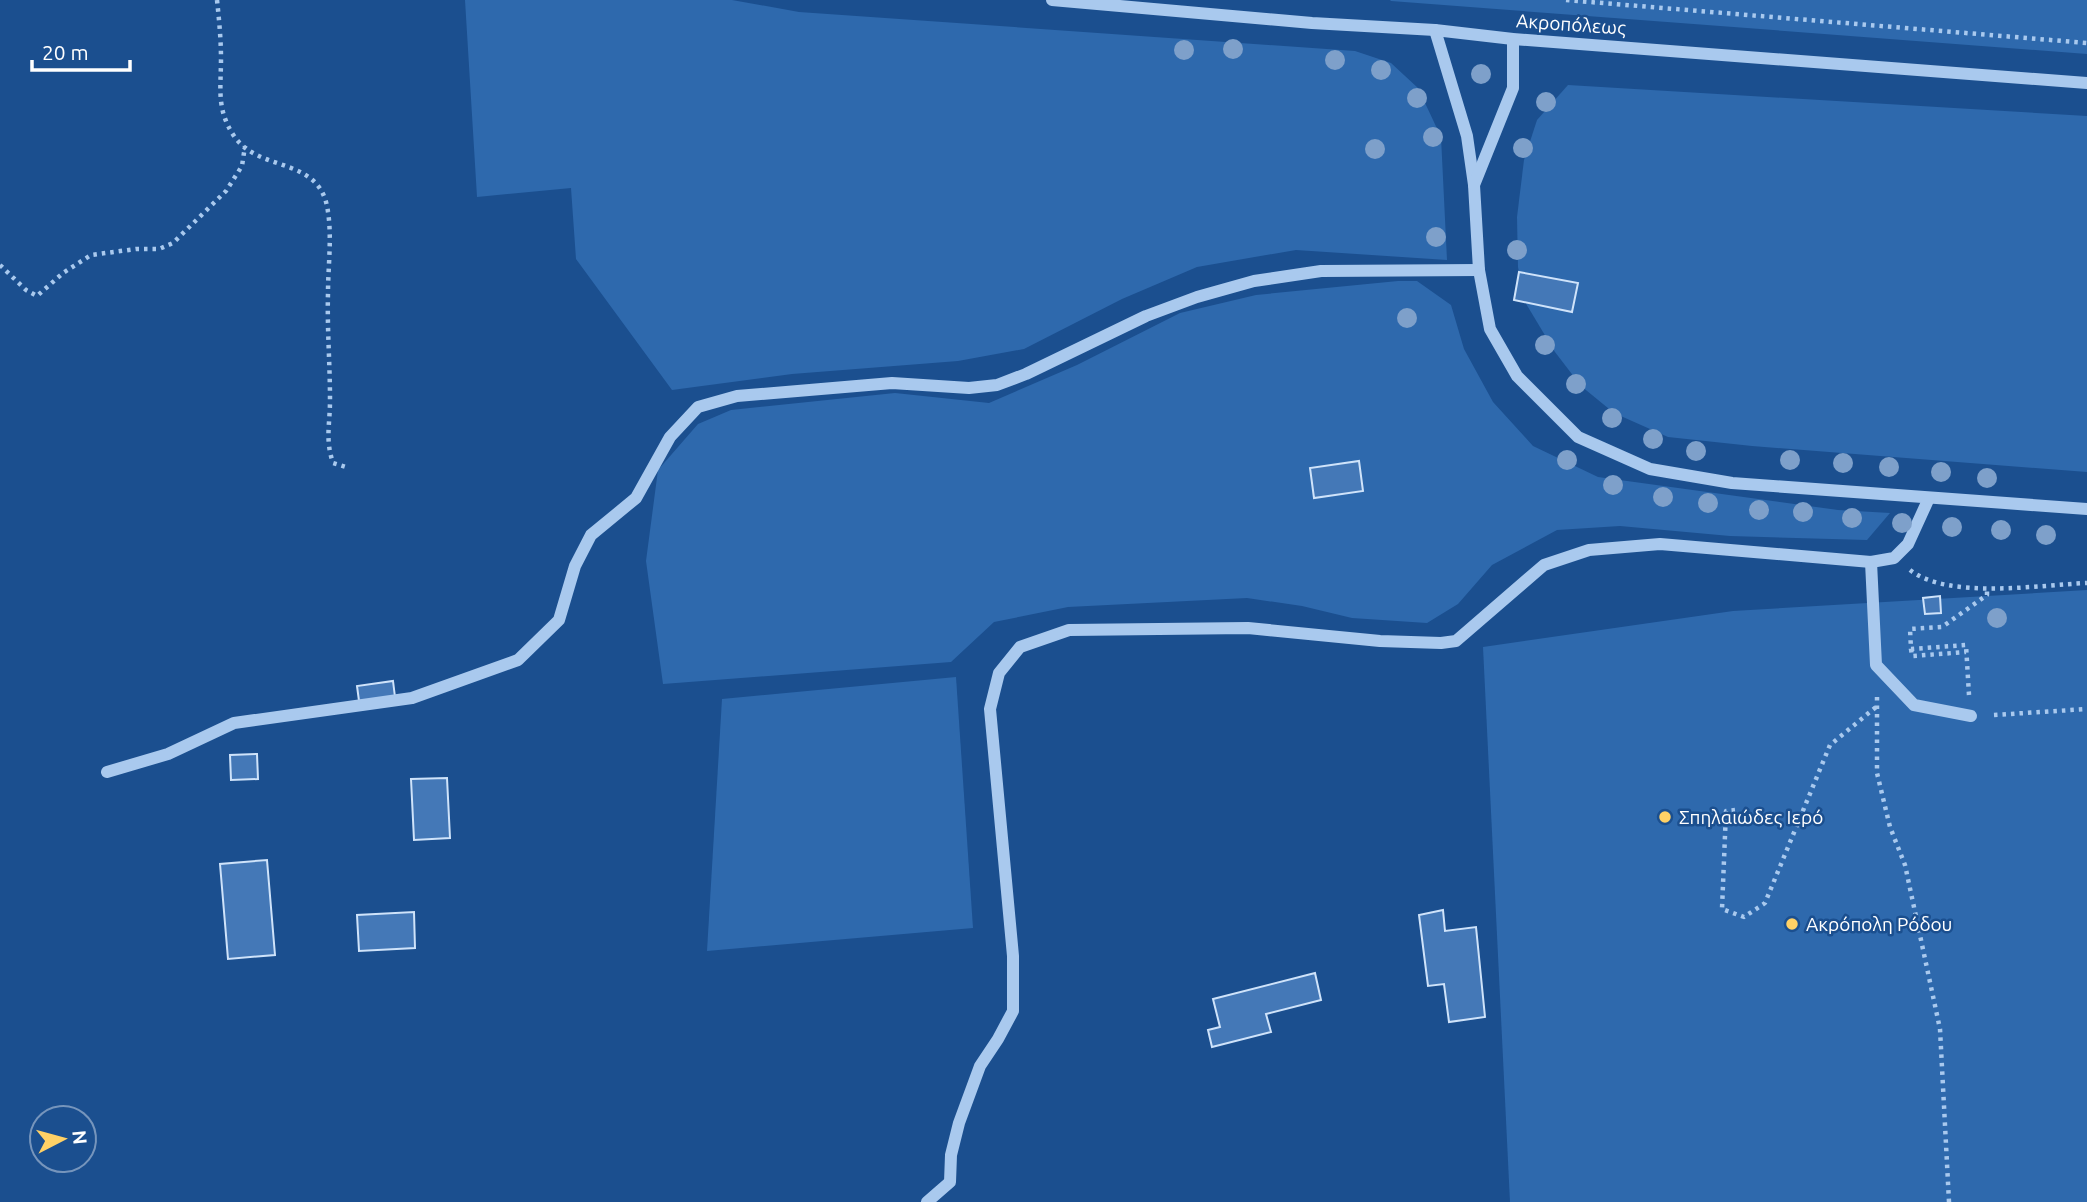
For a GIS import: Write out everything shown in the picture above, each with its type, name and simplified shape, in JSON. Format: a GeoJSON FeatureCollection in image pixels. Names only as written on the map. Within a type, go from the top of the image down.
{"type":"FeatureCollection","features":[{"type":"Feature","properties":{"kind":"street","name":"Ακροπόλεως"},"geometry":{"type":"LineString","coordinates":[[1052,0],[1312,23],[1435,30],[1513,39],[2087,83]]}},
{"type":"Feature","properties":{"kind":"street"},"geometry":{"type":"LineString","coordinates":[[1435,30],[1462,116],[1474,185],[1479,270],[1490,330],[1517,376],[1578,437],[1650,469],[1732,483],[2087,509]]}},
{"type":"Feature","properties":{"kind":"street"},"geometry":{"type":"LineString","coordinates":[[1474,185],[1513,88],[1513,39]]}},
{"type":"Feature","properties":{"kind":"street"},"geometry":{"type":"LineString","coordinates":[[107,772],[168,754],[234,723],[412,698],[518,660],[559,620],[575,566],[591,535],[636,498],[670,436],[698,407],[737,396],[892,383],[969,388],[997,384],[1026,374],[1146,316],[1254,281],[1321,271],[1479,270]]}},
{"type":"Feature","properties":{"kind":"street"},"geometry":{"type":"LineString","coordinates":[[927,1202],[950,1182],[951,1155],[959,1123],[981,1066],[1013,1011],[1013,956],[990,709],[999,673],[1020,647],[1069,630],[1248,628],[1380,641],[1456,641],[1544,565],[1589,550],[1660,544],[1871,562],[1894,558],[1908,544],[1929,498]]}},
{"type":"Feature","properties":{"kind":"street"},"geometry":{"type":"LineString","coordinates":[[1871,562],[1876,665],[1914,705],[1971,716]]}},
{"type":"Feature","properties":{"kind":"path"},"geometry":{"type":"LineString","coordinates":[[217,0],[221,108],[235,138],[257,155],[296,169],[317,182],[328,211],[327,335],[330,401],[327,444],[333,463],[346,467]]}},
{"type":"Feature","properties":{"kind":"path"},"geometry":{"type":"LineString","coordinates":[[1566,0],[2087,43]]}},
{"type":"Feature","properties":{"kind":"path"},"geometry":{"type":"LineString","coordinates":[[0,265],[26,290],[37,296],[63,273],[91,256],[136,249],[159,249],[173,243],[226,191],[242,166],[245,145]]}},
{"type":"Feature","properties":{"kind":"path"},"geometry":{"type":"LineString","coordinates":[[1917,576],[1943,586],[1987,588],[2087,583]]}},
{"type":"Feature","properties":{"kind":"path"},"geometry":{"type":"LineString","coordinates":[[1987,588],[1987,595],[1942,627],[1910,629],[1911,649],[1966,645],[1971,716],[2087,709]]}},
{"type":"Feature","properties":{"kind":"path"},"geometry":{"type":"LineString","coordinates":[[1876,665],[1877,773],[1890,827],[1905,865],[1940,1029],[1949,1202]]}},
{"type":"Feature","properties":{"kind":"path"},"geometry":{"type":"LineString","coordinates":[[1735,810],[1726,811],[1723,909],[1744,917],[1765,903],[1830,745],[1877,707]]}},
{"type":"Feature","properties":{"kind":"shaded area"},"geometry":{"type":"Polygon","coordinates":[[[465,0],[732,0],[799,12],[1355,51],[1391,63],[1418,88],[1441,137],[1447,260],[1296,250],[1197,267],[1122,299],[1024,349],[958,361],[792,374],[672,390],[576,259],[571,188],[477,197],[465,0]]]}},
{"type":"Feature","properties":{"kind":"shaded area"},"geometry":{"type":"Polygon","coordinates":[[[2087,0],[2087,54],[1391,1],[2087,0]]]}},
{"type":"Feature","properties":{"kind":"shaded area"},"geometry":{"type":"Polygon","coordinates":[[[1568,85],[2087,116],[2087,472],[1668,437],[1614,413],[1581,386],[1555,352],[1525,302],[1518,267],[1517,217],[1524,160],[1537,120],[1568,85]]]}},
{"type":"Feature","properties":{"kind":"shaded area"},"geometry":{"type":"Polygon","coordinates":[[[1417,281],[1451,305],[1464,349],[1493,402],[1533,446],[1598,477],[1838,510],[1890,513],[1867,540],[1730,536],[1620,526],[1557,530],[1492,565],[1458,604],[1427,623],[1352,618],[1302,606],[1247,598],[1068,607],[994,622],[951,662],[663,684],[646,561],[658,470],[698,424],[731,410],[895,393],[989,403],[1077,365],[1180,313],[1256,295],[1417,281]]]}},
{"type":"Feature","properties":{"kind":"shaded area","name":"Ακρόπολη Ρόδου"},"geometry":{"type":"Polygon","coordinates":[[[2087,590],[2087,1202],[1510,1202],[1483,647],[1733,611],[2087,590]]]}},
{"type":"Feature","properties":{"kind":"shaded area"},"geometry":{"type":"Polygon","coordinates":[[[956,677],[973,928],[707,951],[722,699],[956,677]]]}},
{"type":"Feature","properties":{"kind":"building"},"geometry":{"type":"Polygon","coordinates":[[[1519,272],[1578,283],[1572,312],[1514,300],[1519,272]]]}},
{"type":"Feature","properties":{"kind":"building"},"geometry":{"type":"Polygon","coordinates":[[[1359,461],[1363,491],[1314,498],[1310,468],[1359,461]]]}},
{"type":"Feature","properties":{"kind":"building"},"geometry":{"type":"Polygon","coordinates":[[[1940,596],[1941,613],[1925,614],[1923,598],[1940,596]]]}},
{"type":"Feature","properties":{"kind":"building"},"geometry":{"type":"Polygon","coordinates":[[[393,681],[395,697],[359,701],[357,686],[393,681]]]}},
{"type":"Feature","properties":{"kind":"building"},"geometry":{"type":"Polygon","coordinates":[[[257,754],[258,779],[231,780],[230,755],[257,754]]]}},
{"type":"Feature","properties":{"kind":"building"},"geometry":{"type":"Polygon","coordinates":[[[447,778],[450,838],[414,840],[411,779],[447,778]]]}},
{"type":"Feature","properties":{"kind":"building"},"geometry":{"type":"Polygon","coordinates":[[[267,860],[275,955],[228,959],[220,864],[267,860]]]}},
{"type":"Feature","properties":{"kind":"building"},"geometry":{"type":"Polygon","coordinates":[[[1443,910],[1445,931],[1476,927],[1485,1017],[1449,1022],[1444,984],[1428,986],[1419,915],[1443,910]]]}},
{"type":"Feature","properties":{"kind":"building"},"geometry":{"type":"Polygon","coordinates":[[[414,912],[415,948],[359,951],[357,915],[414,912]]]}},
{"type":"Feature","properties":{"kind":"building"},"geometry":{"type":"Polygon","coordinates":[[[1315,973],[1321,1000],[1266,1014],[1271,1032],[1212,1047],[1208,1030],[1220,1027],[1213,999],[1315,973]]]}},
{"type":"Feature","properties":{"kind":"place","name":"Σπηλαιώδες Ιερό"},"geometry":{"type":"Point","coordinates":[1665,817]}},
{"type":"Feature","properties":{"kind":"place","name":"Ακρόπολη Ρόδου"},"geometry":{"type":"Point","coordinates":[1792,924]}}]}
